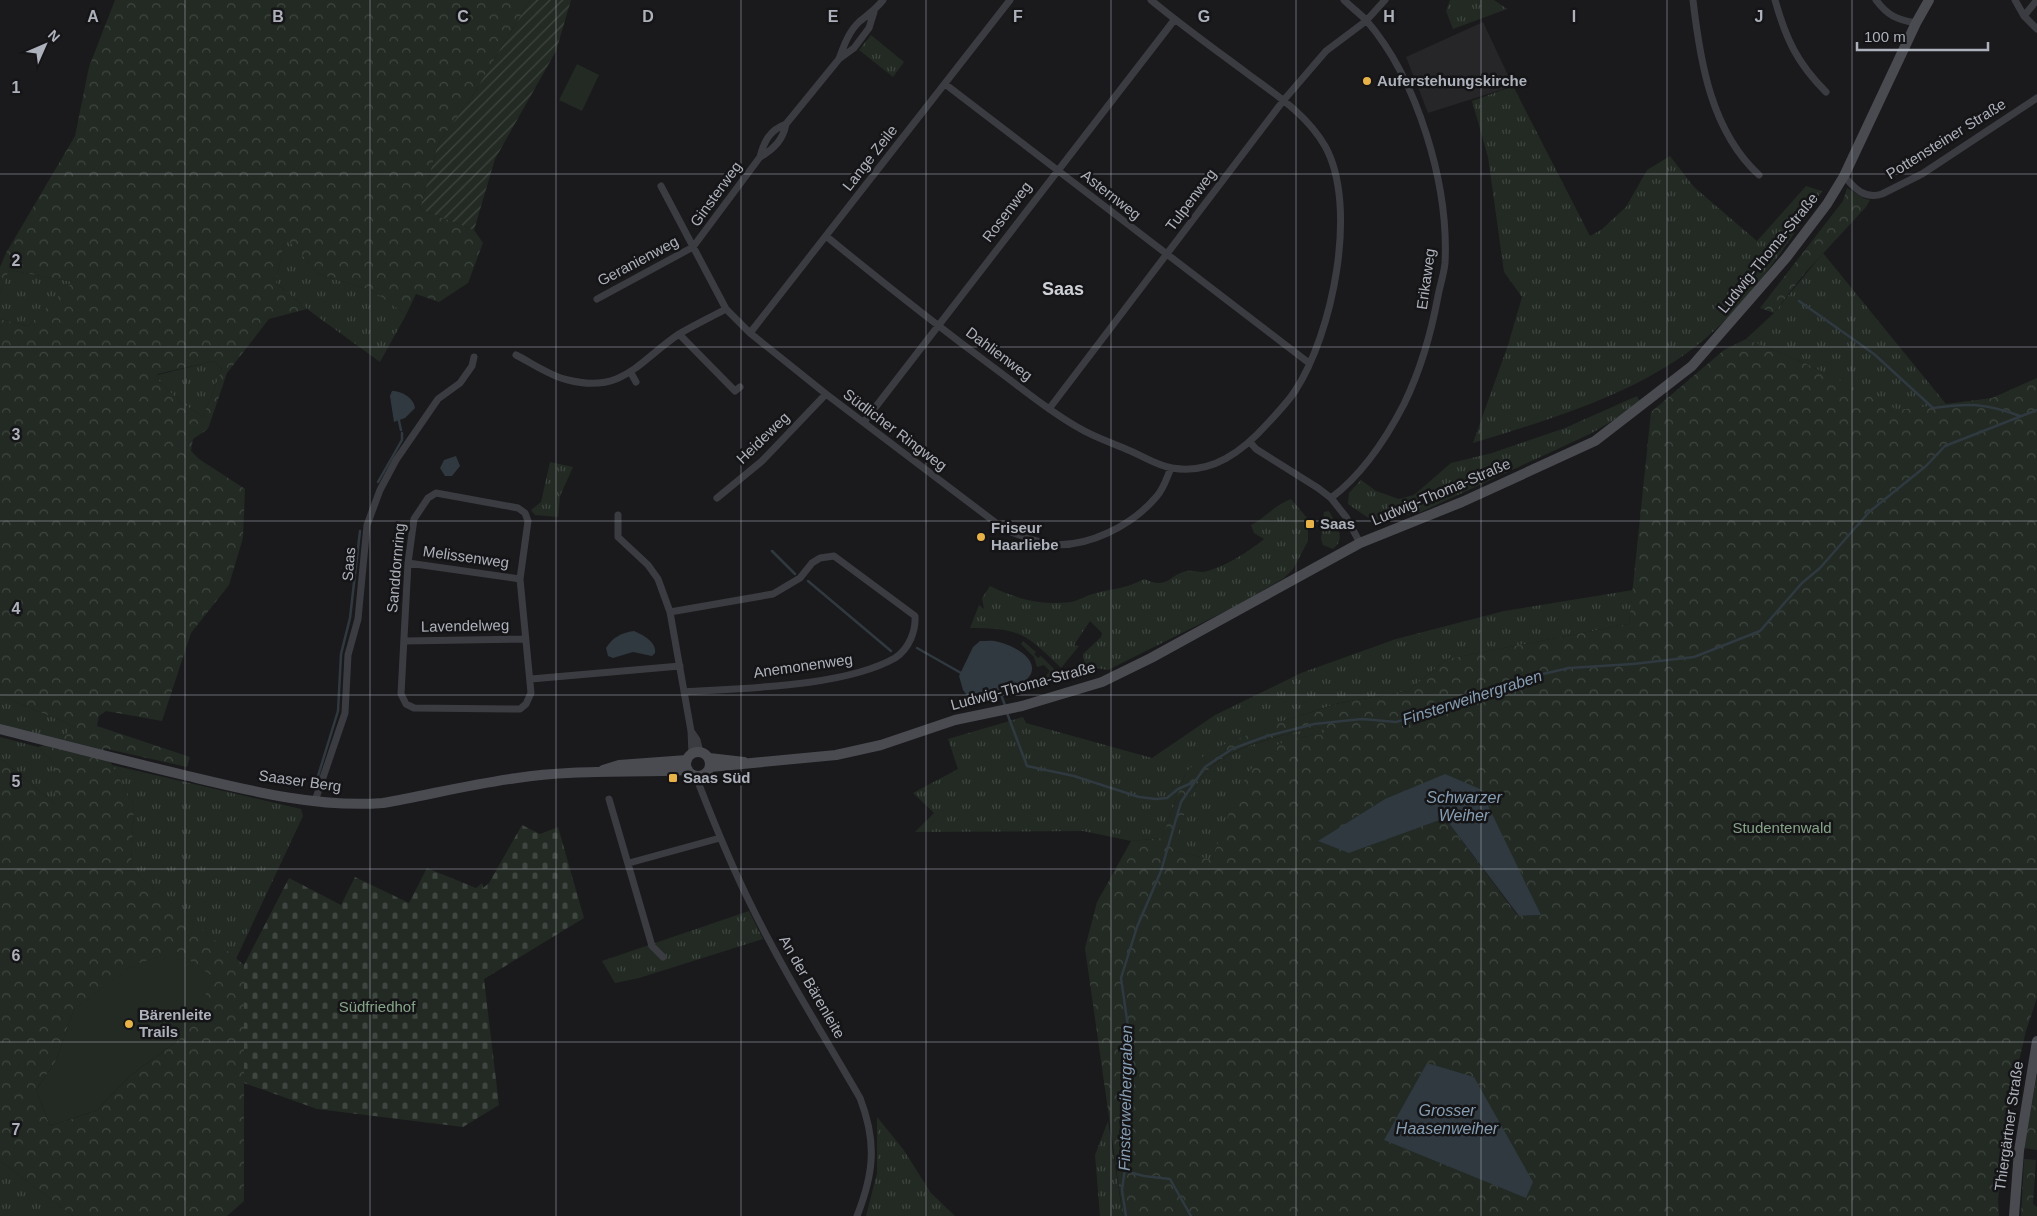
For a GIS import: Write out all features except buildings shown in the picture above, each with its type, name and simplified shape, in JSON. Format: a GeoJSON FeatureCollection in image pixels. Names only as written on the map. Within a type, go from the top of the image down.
{"type":"FeatureCollection","features":[{"type":"Feature","properties":{"kind":"street","name":"Ginsterweg"},"geometry":{"type":"LineString","coordinates":[[839,59],[845,41],[855,28],[874,12],[883,0]]}},
{"type":"Feature","properties":{"kind":"street","name":"Lange Zeile"},"geometry":{"type":"LineString","coordinates":[[750,333],[1010,0]]}},
{"type":"Feature","properties":{"kind":"street"},"geometry":{"type":"LineString","coordinates":[[1151,0],[1306,120],[1325,147],[1336,176],[1340,211],[1340,244],[1336,278],[1325,324],[1310,363],[1295,391],[1250,442],[1235,455],[1220,463],[1197,468],[1172,468]]}},
{"type":"Feature","properties":{"kind":"street","name":"Erikaweg"},"geometry":{"type":"LineString","coordinates":[[1331,498],[1342,490],[1378,449],[1416,380],[1431,334],[1445,264],[1444,225],[1438,171],[1422,120],[1395,63],[1366,20],[1344,0]]}},
{"type":"Feature","properties":{"kind":"street","name":"Tulpenweg"},"geometry":{"type":"LineString","coordinates":[[1049,409],[1283,101],[1326,51],[1366,20],[1385,0]]}},
{"type":"Feature","properties":{"kind":"street"},"geometry":{"type":"LineString","coordinates":[[1693,0],[1705,70],[1721,122],[1743,160],[1759,175]]}},
{"type":"Feature","properties":{"kind":"street"},"geometry":{"type":"LineString","coordinates":[[1775,0],[1785,35],[1802,64],[1826,92]]}},
{"type":"Feature","properties":{"kind":"street"},"geometry":{"type":"LineString","coordinates":[[1876,0],[1885,12],[1898,20],[1916,23]]}},
{"type":"Feature","properties":{"kind":"street","name":"Ludwig-Thoma-Straße"},"geometry":{"type":"LineString","coordinates":[[698,760],[747,762],[792,760],[836,755],[880,745],[955,720],[1006,709],[1102,682],[1151,658],[1360,543],[1462,502],[1566,455],[1603,435],[1692,366],[1786,258],[1827,204],[1844,176],[1916,23],[1929,0]]}},
{"type":"Feature","properties":{"kind":"street"},"geometry":{"type":"LineString","coordinates":[[2015,0],[2024,16],[2037,29]]}},
{"type":"Feature","properties":{"kind":"street"},"geometry":{"type":"LineString","coordinates":[[2024,16],[2037,0]]}},
{"type":"Feature","properties":{"kind":"street","name":"Ginsterweg"},"geometry":{"type":"LineString","coordinates":[[760,157],[763,144],[772,132],[786,124],[839,59],[854,48],[869,28],[874,12]]}},
{"type":"Feature","properties":{"kind":"street","name":"Rosenweg"},"geometry":{"type":"LineString","coordinates":[[864,422],[1056,170],[1175,19]]}},
{"type":"Feature","properties":{"kind":"street","name":"Asternweg"},"geometry":{"type":"LineString","coordinates":[[945,84],[1166,255],[1310,363]]}},
{"type":"Feature","properties":{"kind":"street","name":"Pottensteiner Straße"},"geometry":{"type":"LineString","coordinates":[[1844,176],[1864,194],[1876,196],[1882,194],[1922,174],[2037,98]]}},
{"type":"Feature","properties":{"kind":"street","name":"Ginsterweg"},"geometry":{"type":"LineString","coordinates":[[693,247],[760,157],[772,150],[782,137],[786,124]]}},
{"type":"Feature","properties":{"kind":"street","name":"Südlicher Ringweg"},"geometry":{"type":"LineString","coordinates":[[661,186],[726,309],[750,333],[826,394],[1004,530],[1030,540],[1050,544],[1074,544],[1094,538],[1118,527],[1140,512],[1158,495],[1172,468]]}},
{"type":"Feature","properties":{"kind":"street","name":"Dahlienweg"},"geometry":{"type":"LineString","coordinates":[[826,236],[938,326],[1049,409],[1081,430],[1172,468]]}},
{"type":"Feature","properties":{"kind":"street","name":"Geranienweg"},"geometry":{"type":"LineString","coordinates":[[597,299],[693,247]]}},
{"type":"Feature","properties":{"kind":"street"},"geometry":{"type":"LineString","coordinates":[[516,355],[566,380],[594,384],[614,381],[631,374],[679,334],[726,309]]}},
{"type":"Feature","properties":{"kind":"street"},"geometry":{"type":"LineString","coordinates":[[679,334],[734,391],[740,387]]}},
{"type":"Feature","properties":{"kind":"street","name":"Saas"},"geometry":{"type":"LineString","coordinates":[[315,801],[345,713],[348,656],[358,619],[367,525],[380,490],[396,460],[438,399],[460,383],[472,366],[474,357]]}},
{"type":"Feature","properties":{"kind":"street"},"geometry":{"type":"LineString","coordinates":[[631,374],[636,382]]}},
{"type":"Feature","properties":{"kind":"street","name":"Heideweg"},"geometry":{"type":"LineString","coordinates":[[717,498],[762,461],[826,394]]}},
{"type":"Feature","properties":{"kind":"street"},"geometry":{"type":"LineString","coordinates":[[1250,442],[1256,449],[1331,498],[1346,517],[1360,543]]}},
{"type":"Feature","properties":{"kind":"street","name":"Sanddornring"},"geometry":{"type":"LineString","coordinates":[[436,493],[522,510],[528,521],[520,578],[525,639],[531,679],[531,693],[526,704],[520,709],[414,708],[406,704],[401,694],[408,562],[414,519],[428,498],[436,493]]}},
{"type":"Feature","properties":{"kind":"street"},"geometry":{"type":"LineString","coordinates":[[618,515],[618,538],[648,564],[658,579],[670,612],[691,731],[697,740],[698,776],[704,775],[698,760]]}},
{"type":"Feature","properties":{"kind":"street","name":"Anemonenweg"},"geometry":{"type":"LineString","coordinates":[[670,612],[772,594],[800,578],[812,563],[820,558],[834,556],[915,616],[916,629],[902,652],[895,658],[857,673],[778,685],[684,692]]}},
{"type":"Feature","properties":{"kind":"street","name":"Melissenweg"},"geometry":{"type":"LineString","coordinates":[[408,562],[520,578]]}},
{"type":"Feature","properties":{"kind":"street","name":"Lavendelweg"},"geometry":{"type":"LineString","coordinates":[[405,640],[525,639]]}},
{"type":"Feature","properties":{"kind":"street"},"geometry":{"type":"LineString","coordinates":[[531,679],[680,666]]}},
{"type":"Feature","properties":{"kind":"street","name":"Saaser Berg"},"geometry":{"type":"LineString","coordinates":[[0,729],[207,780],[315,801],[366,804],[383,803],[518,778],[600,771],[617,773],[698,760]]}},
{"type":"Feature","properties":{"kind":"street","name":"An der Bärenleite"},"geometry":{"type":"LineString","coordinates":[[698,776],[698,782],[720,838],[776,954],[860,1098],[867,1116],[871,1140],[871,1170],[868,1188],[857,1216]]}},
{"type":"Feature","properties":{"kind":"street"},"geometry":{"type":"LineString","coordinates":[[609,799],[652,946],[663,957]]}},
{"type":"Feature","properties":{"kind":"street"},"geometry":{"type":"LineString","coordinates":[[629,863],[720,838]]}},
{"type":"Feature","properties":{"kind":"street","name":"Thiergärtner Straße"},"geometry":{"type":"LineString","coordinates":[[2014,1216],[2019,1151],[2037,1041]]}},
{"type":"Feature","properties":{"kind":"shaded area"},"geometry":{"type":"Polygon","coordinates":[[[1483,22],[1513,86],[1428,113],[1406,57],[1483,22]]]}},
{"type":"Feature","properties":{"kind":"green space"},"geometry":{"type":"Polygon","coordinates":[[[115,0],[530,0],[473,95],[438,144],[420,209],[474,230],[483,243],[468,283],[439,302],[416,294],[406,315],[373,291],[319,274],[285,237],[276,283],[307,309],[269,319],[227,373],[208,429],[193,439],[191,451],[199,459],[245,489],[243,538],[229,585],[191,633],[162,721],[106,711],[99,716],[97,726],[190,757],[187,767],[103,748],[134,805],[131,869],[244,965],[244,1201],[227,1216],[73,1216],[0,1161],[0,758],[55,804],[55,764],[38,747],[60,741],[73,726],[0,695],[0,319],[28,326],[73,282],[9,270],[0,293],[0,267],[6,253],[75,136],[89,67],[115,0]],[[214,361],[158,374],[157,379],[179,401],[203,417],[222,369],[214,361]],[[74,1009],[56,1061],[36,1090],[50,1126],[97,1110],[131,1075],[180,1039],[74,1009]]]}},
{"type":"Feature","properties":{"kind":"green space"},"geometry":{"type":"Polygon","coordinates":[[[530,0],[571,0],[556,51],[495,159],[474,230],[420,209],[438,144],[473,95],[530,0]]]}},
{"type":"Feature","properties":{"kind":"green space"},"geometry":{"type":"Polygon","coordinates":[[[1450,0],[1494,0],[1507,9],[1453,29],[1446,11],[1450,0]]]}},
{"type":"Feature","properties":{"kind":"green space"},"geometry":{"type":"Polygon","coordinates":[[[871,35],[904,62],[893,77],[859,50],[871,35]]]}},
{"type":"Feature","properties":{"kind":"green space"},"geometry":{"type":"Polygon","coordinates":[[[577,64],[599,75],[582,111],[559,100],[577,64]]]}},
{"type":"Feature","properties":{"kind":"green space"},"geometry":{"type":"Polygon","coordinates":[[[1513,86],[1590,236],[1601,230],[1626,207],[1647,170],[1670,156],[1694,187],[1757,241],[1806,186],[1822,191],[1795,233],[1749,294],[1714,331],[1695,347],[1645,379],[1617,392],[1560,415],[1473,443],[1508,345],[1522,297],[1504,272],[1488,157],[1472,101],[1513,86]]]}},
{"type":"Feature","properties":{"kind":"green space"},"geometry":{"type":"Polygon","coordinates":[[[1847,188],[1870,200],[1866,207],[1804,274],[1774,313],[1760,308],[1843,201],[1847,188]]]}},
{"type":"Feature","properties":{"kind":"green space"},"geometry":{"type":"Polygon","coordinates":[[[285,236],[319,274],[373,291],[406,315],[380,362],[307,309],[276,283],[285,236]]]}},
{"type":"Feature","properties":{"kind":"green space"},"geometry":{"type":"Polygon","coordinates":[[[1823,253],[1946,404],[1898,411],[1805,363],[1746,339],[1774,313],[1823,253]]]}},
{"type":"Feature","properties":{"kind":"green space"},"geometry":{"type":"Polygon","coordinates":[[[9,270],[74,282],[28,326],[0,319],[0,293],[9,270]]]}},
{"type":"Feature","properties":{"kind":"green space","name":"Studentenwald"},"geometry":{"type":"Polygon","coordinates":[[[1746,339],[1805,363],[1898,410],[1992,398],[2037,378],[2037,998],[2026,1031],[2012,1091],[1998,1200],[1999,1216],[1123,1216],[1085,948],[1097,902],[1131,841],[1162,838],[1186,772],[1210,750],[1283,721],[1340,703],[1408,691],[1447,659],[1629,624],[1651,412],[1724,350],[1746,339]],[[1326,727],[1303,730],[1243,748],[1225,757],[1212,767],[1201,778],[1193,792],[1186,808],[1174,850],[1212,860],[1235,799],[1243,783],[1261,757],[1271,748],[1283,742],[1323,734],[1326,727]],[[1445,818],[1518,916],[1541,915],[1445,818]]]}},
{"type":"Feature","properties":{"kind":"green space"},"geometry":{"type":"Polygon","coordinates":[[[214,361],[222,369],[203,417],[179,401],[157,379],[158,375],[214,361]]]}},
{"type":"Feature","properties":{"kind":"green space"},"geometry":{"type":"Polygon","coordinates":[[[1637,396],[1641,404],[1590,434],[1421,512],[1380,520],[1367,517],[1348,504],[1349,493],[1361,480],[1376,491],[1399,499],[1414,495],[1451,463],[1492,453],[1565,428],[1637,396]]]}},
{"type":"Feature","properties":{"kind":"green space"},"geometry":{"type":"Polygon","coordinates":[[[550,462],[573,467],[560,496],[558,517],[535,515],[531,510],[541,502],[550,462]]]}},
{"type":"Feature","properties":{"kind":"green space"},"geometry":{"type":"Polygon","coordinates":[[[1291,499],[1308,519],[1308,541],[1293,569],[1284,578],[1242,603],[1108,670],[1085,666],[1083,654],[1101,637],[1102,633],[1090,621],[1074,645],[1079,646],[1061,668],[1039,647],[1021,635],[1000,629],[970,628],[979,605],[984,609],[982,598],[990,586],[1028,600],[1060,603],[1125,587],[1144,579],[1159,583],[1168,581],[1187,571],[1203,572],[1218,567],[1243,554],[1264,539],[1254,533],[1251,525],[1280,504],[1291,499]]]}},
{"type":"Feature","properties":{"kind":"green space"},"geometry":{"type":"Polygon","coordinates":[[[1329,511],[1340,536],[1337,545],[1333,549],[1323,545],[1321,539],[1324,512],[1329,511]]]}},
{"type":"Feature","properties":{"kind":"green space"},"geometry":{"type":"Polygon","coordinates":[[[1633,590],[1629,624],[1447,659],[1408,691],[1339,703],[1283,721],[1186,772],[1162,838],[1131,841],[1083,831],[915,832],[934,813],[913,793],[958,769],[948,739],[1023,717],[1026,723],[1152,758],[1215,715],[1301,673],[1396,639],[1504,611],[1633,590]]]}},
{"type":"Feature","properties":{"kind":"green space"},"geometry":{"type":"Polygon","coordinates":[[[1023,641],[1036,652],[1034,654],[1038,658],[1041,656],[1057,672],[1040,689],[1037,688],[1050,671],[1044,665],[1037,667],[1034,657],[1021,644],[1023,641]]]}},
{"type":"Feature","properties":{"kind":"green space"},"geometry":{"type":"Polygon","coordinates":[[[0,695],[73,726],[60,741],[0,726],[0,695]]]}},
{"type":"Feature","properties":{"kind":"green space"},"geometry":{"type":"Polygon","coordinates":[[[1327,726],[1323,734],[1302,737],[1250,771],[1231,809],[1212,860],[1173,850],[1193,792],[1201,778],[1212,767],[1244,748],[1289,734],[1327,726]]]}},
{"type":"Feature","properties":{"kind":"green space"},"geometry":{"type":"Polygon","coordinates":[[[0,737],[38,747],[55,764],[55,804],[0,758],[0,737]]]}},
{"type":"Feature","properties":{"kind":"green space"},"geometry":{"type":"Polygon","coordinates":[[[112,765],[301,809],[303,816],[236,959],[131,869],[134,805],[112,765]]]}},
{"type":"Feature","properties":{"kind":"green space","name":"Südfriedhof"},"geometry":{"type":"Polygon","coordinates":[[[522,825],[540,834],[558,827],[584,918],[484,979],[499,1105],[463,1127],[317,1109],[244,1083],[244,965],[289,878],[341,905],[355,877],[409,903],[427,868],[476,888],[482,883],[483,888],[489,883],[522,825]]]}},
{"type":"Feature","properties":{"kind":"green space"},"geometry":{"type":"Polygon","coordinates":[[[749,911],[763,939],[639,978],[615,983],[602,961],[749,911]]]}},
{"type":"Feature","properties":{"kind":"green space","name":"Bärenleite Trails"},"geometry":{"type":"Polygon","coordinates":[[[176,951],[215,978],[180,1039],[131,1075],[97,1110],[50,1126],[36,1090],[56,1061],[74,1009],[136,964],[176,951]]]}},
{"type":"Feature","properties":{"kind":"green space"},"geometry":{"type":"Polygon","coordinates":[[[2037,1074],[2037,1150],[2024,1148],[2037,1074]]]}},
{"type":"Feature","properties":{"kind":"green space"},"geometry":{"type":"Polygon","coordinates":[[[877,1117],[903,1149],[931,1193],[955,1216],[866,1216],[877,1173],[877,1117]]]}},
{"type":"Feature","properties":{"kind":"green space"},"geometry":{"type":"Polygon","coordinates":[[[1108,1121],[1123,1216],[1100,1216],[1095,1155],[1108,1121]]]}},
{"type":"Feature","properties":{"kind":"green space"},"geometry":{"type":"Polygon","coordinates":[[[2024,1159],[2036,1160],[2033,1204],[2037,1207],[2037,1216],[2021,1216],[2024,1159]]]}},
{"type":"Feature","properties":{"kind":"green space"},"geometry":{"type":"Polygon","coordinates":[[[0,1161],[73,1216],[0,1216],[0,1161]]]}},
{"type":"Feature","properties":{"kind":"water"},"geometry":{"type":"Polygon","coordinates":[[[392,391],[400,392],[407,396],[415,408],[405,418],[394,422],[390,396],[392,391]]]}},
{"type":"Feature","properties":{"kind":"water"},"geometry":{"type":"Polygon","coordinates":[[[456,456],[460,466],[452,476],[445,476],[440,468],[444,460],[456,456]]]}},
{"type":"Feature","properties":{"kind":"water"},"geometry":{"type":"Polygon","coordinates":[[[634,631],[652,642],[655,653],[652,656],[633,652],[613,658],[608,656],[606,648],[615,638],[621,634],[634,631]]]}},
{"type":"Feature","properties":{"kind":"water"},"geometry":{"type":"Polygon","coordinates":[[[980,641],[994,641],[1012,646],[1018,650],[1029,660],[1032,666],[1032,672],[1028,678],[1016,687],[1008,690],[992,695],[969,698],[963,690],[959,676],[973,647],[980,641]]]}},
{"type":"Feature","properties":{"kind":"water","name":"Schwarzer Weiher"},"geometry":{"type":"Polygon","coordinates":[[[1445,774],[1480,789],[1541,915],[1519,916],[1445,818],[1349,853],[1318,841],[1385,799],[1445,774]]]}},
{"type":"Feature","properties":{"kind":"water","name":"Grosser Haasenweiher"},"geometry":{"type":"Polygon","coordinates":[[[1427,1063],[1474,1077],[1533,1182],[1526,1198],[1384,1140],[1427,1063]]]}},
{"type":"Feature","properties":{"kind":"waterway"},"geometry":{"type":"LineString","coordinates":[[1799,301],[1874,354],[1933,408],[1977,405],[1987,406],[2020,416]]}},
{"type":"Feature","properties":{"kind":"waterway","name":"Finsterweihergraben"},"geometry":{"type":"LineString","coordinates":[[1126,1216],[1122,1190],[1126,1161],[1124,1078],[1129,1034],[1121,978],[1137,927],[1161,871],[1181,802],[1205,767],[1232,749],[1267,736],[1314,724],[1362,719],[1396,722],[1439,710],[1517,680],[1569,668],[1633,664],[1694,657],[1760,631],[1802,583],[1820,568],[1869,512],[1926,466],[1945,446],[2037,410]]}},
{"type":"Feature","properties":{"kind":"waterway"},"geometry":{"type":"LineString","coordinates":[[399,421],[401,430]]}},
{"type":"Feature","properties":{"kind":"waterway"},"geometry":{"type":"LineString","coordinates":[[378,482],[402,440],[402,433]]}},
{"type":"Feature","properties":{"kind":"waterway"},"geometry":{"type":"LineString","coordinates":[[314,789],[338,711],[341,654],[350,618],[360,531]]}},
{"type":"Feature","properties":{"kind":"waterway"},"geometry":{"type":"LineString","coordinates":[[772,551],[795,574]]}},
{"type":"Feature","properties":{"kind":"waterway"},"geometry":{"type":"LineString","coordinates":[[808,581],[891,651]]}},
{"type":"Feature","properties":{"kind":"waterway"},"geometry":{"type":"LineString","coordinates":[[917,648],[961,673]]}},
{"type":"Feature","properties":{"kind":"waterway"},"geometry":{"type":"LineString","coordinates":[[1000,692],[1006,708]]}},
{"type":"Feature","properties":{"kind":"waterway"},"geometry":{"type":"LineString","coordinates":[[1007,713],[1027,766],[1074,776],[1139,797],[1156,799],[1167,798],[1178,789],[1194,782]]}},
{"type":"Feature","properties":{"kind":"waterway"},"geometry":{"type":"LineString","coordinates":[[1125,1171],[1144,1176],[1170,1179],[1191,1216]]}},
{"type":"Feature","properties":{"kind":"place","name":"Auferstehungskirche"},"geometry":{"type":"Point","coordinates":[1367,81]}},
{"type":"Feature","properties":{"kind":"place","name":"Saas"},"geometry":{"type":"Point","coordinates":[1310,524]}},
{"type":"Feature","properties":{"kind":"place","name":"Friseur Haarliebe"},"geometry":{"type":"Point","coordinates":[981,537]}},
{"type":"Feature","properties":{"kind":"place","name":"Saas Süd"},"geometry":{"type":"Point","coordinates":[673,778]}},
{"type":"Feature","properties":{"kind":"place","name":"Bärenleite Trails"},"geometry":{"type":"Point","coordinates":[129,1024]}},
{"type":"Feature","properties":{"kind":"district","name":"Saas"},"geometry":{"type":"Point","coordinates":[1063,289]}}]}
